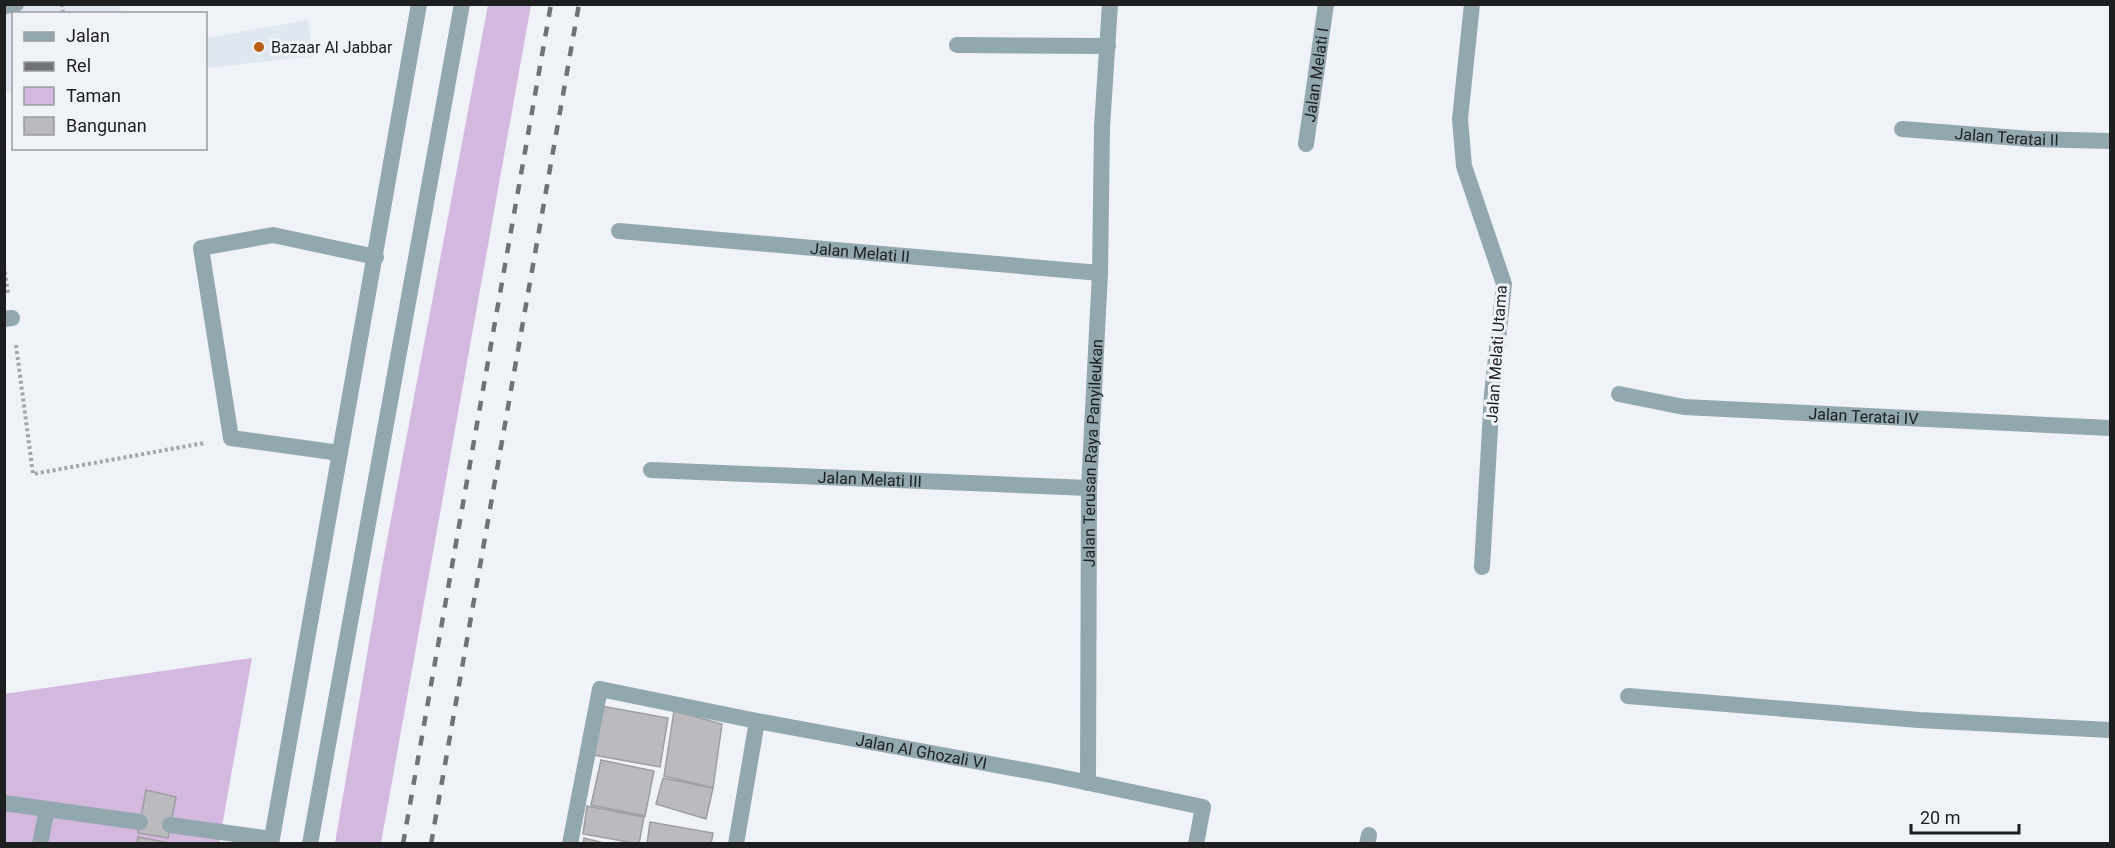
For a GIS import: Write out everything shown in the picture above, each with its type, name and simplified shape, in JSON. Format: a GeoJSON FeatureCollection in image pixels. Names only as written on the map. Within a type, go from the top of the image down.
{"type":"FeatureCollection","features":[{"type":"Feature","properties":{"kind":"street"},"geometry":{"type":"LineString","coordinates":[[4,6],[16,4]]}},
{"type":"Feature","properties":{"kind":"street"},"geometry":{"type":"LineString","coordinates":[[170,825],[271,842],[419,4]]}},
{"type":"Feature","properties":{"kind":"street"},"geometry":{"type":"LineString","coordinates":[[310,843],[462,4]]}},
{"type":"Feature","properties":{"kind":"street","name":"Jalan Terusan Raya Panyileukan"},"geometry":{"type":"LineString","coordinates":[[1088,783],[1089,488],[1100,273],[1102,127],[1110,4]]}},
{"type":"Feature","properties":{"kind":"street","name":"Jalan Melati I"},"geometry":{"type":"LineString","coordinates":[[1306,144],[1326,4]]}},
{"type":"Feature","properties":{"kind":"street","name":"Jalan Melati Utama"},"geometry":{"type":"LineString","coordinates":[[1472,4],[1460,119],[1464,166],[1504,284],[1492,394],[1482,567]]}},
{"type":"Feature","properties":{"kind":"street"},"geometry":{"type":"LineString","coordinates":[[957,45],[1107,46]]}},
{"type":"Feature","properties":{"kind":"street","name":"Jalan Teratai II"},"geometry":{"type":"LineString","coordinates":[[1902,129],[2031,139],[2110,141]]}},
{"type":"Feature","properties":{"kind":"street","name":"Jalan Melati II"},"geometry":{"type":"LineString","coordinates":[[619,231],[1100,273]]}},
{"type":"Feature","properties":{"kind":"street"},"geometry":{"type":"LineString","coordinates":[[340,453],[231,438],[201,248],[273,235],[376,257]]}},
{"type":"Feature","properties":{"kind":"street","name":"Jalan Teratai IV"},"geometry":{"type":"LineString","coordinates":[[1619,394],[1684,407],[2110,428]]}},
{"type":"Feature","properties":{"kind":"street","name":"Jalan Melati III"},"geometry":{"type":"LineString","coordinates":[[651,470],[1089,488]]}},
{"type":"Feature","properties":{"kind":"street","name":"Jalan Al Ghozali VI"},"geometry":{"type":"LineString","coordinates":[[570,843],[600,689],[1088,783]]}},
{"type":"Feature","properties":{"kind":"street"},"geometry":{"type":"LineString","coordinates":[[1628,696],[1919,720],[2110,729]]}},
{"type":"Feature","properties":{"kind":"street"},"geometry":{"type":"LineString","coordinates":[[736,843],[758,721]]}},
{"type":"Feature","properties":{"kind":"street"},"geometry":{"type":"LineString","coordinates":[[1088,783],[1203,807],[1196,843]]}},
{"type":"Feature","properties":{"kind":"street"},"geometry":{"type":"LineString","coordinates":[[4,803],[140,822]]}},
{"type":"Feature","properties":{"kind":"street"},"geometry":{"type":"LineString","coordinates":[[40,843],[47,808]]}},
{"type":"Feature","properties":{"kind":"path"},"geometry":{"type":"LineString","coordinates":[[4,266],[8,319],[33,474],[231,438]]}},
{"type":"Feature","properties":{"kind":"shaded area"},"geometry":{"type":"Polygon","coordinates":[[[4,5],[120,5],[121,12],[12,12],[12,91],[5,92],[4,5]]]}},
{"type":"Feature","properties":{"kind":"shaded area","name":"Bazaar Al Jabbar"},"geometry":{"type":"Polygon","coordinates":[[[308,20],[313,56],[207,68],[207,38],[308,20]]]}},
{"type":"Feature","properties":{"kind":"green space"},"geometry":{"type":"Polygon","coordinates":[[[488,5],[531,5],[381,843],[335,843],[382,567],[488,5]]]}},
{"type":"Feature","properties":{"kind":"green space"},"geometry":{"type":"Polygon","coordinates":[[[252,658],[219,843],[5,843],[4,694],[252,658]]]}},
{"type":"Feature","properties":{"kind":"building"},"geometry":{"type":"Polygon","coordinates":[[[601,706],[668,718],[660,767],[593,755],[601,706]]]}},
{"type":"Feature","properties":{"kind":"building"},"geometry":{"type":"Polygon","coordinates":[[[674,711],[722,724],[713,788],[664,776],[674,711]]]}},
{"type":"Feature","properties":{"kind":"building"},"geometry":{"type":"Polygon","coordinates":[[[601,760],[654,771],[645,816],[591,805],[601,760]]]}},
{"type":"Feature","properties":{"kind":"building"},"geometry":{"type":"Polygon","coordinates":[[[663,778],[713,788],[706,819],[656,804],[663,778]]]}},
{"type":"Feature","properties":{"kind":"building"},"geometry":{"type":"Polygon","coordinates":[[[146,790],[176,797],[168,838],[138,833],[146,790]]]}},
{"type":"Feature","properties":{"kind":"building"},"geometry":{"type":"Polygon","coordinates":[[[587,806],[644,817],[639,844],[583,834],[587,806]]]}},
{"type":"Feature","properties":{"kind":"building"},"geometry":{"type":"Polygon","coordinates":[[[650,822],[713,833],[711,844],[647,844],[650,822]]]}},
{"type":"Feature","properties":{"kind":"building"},"geometry":{"type":"Polygon","coordinates":[[[138,837],[174,844],[137,844],[138,837]]]}},
{"type":"Feature","properties":{"kind":"building"},"geometry":{"type":"Polygon","coordinates":[[[584,838],[608,844],[583,844],[584,838]]]}},
{"type":"Feature","properties":{"kind":"railway"},"geometry":{"type":"LineString","coordinates":[[403,844],[551,4]]}},
{"type":"Feature","properties":{"kind":"railway"},"geometry":{"type":"LineString","coordinates":[[431,844],[579,4]]}},
{"type":"Feature","properties":{"kind":"place","name":"Bazaar Al Jabbar"},"geometry":{"type":"Point","coordinates":[259,47]}}]}
